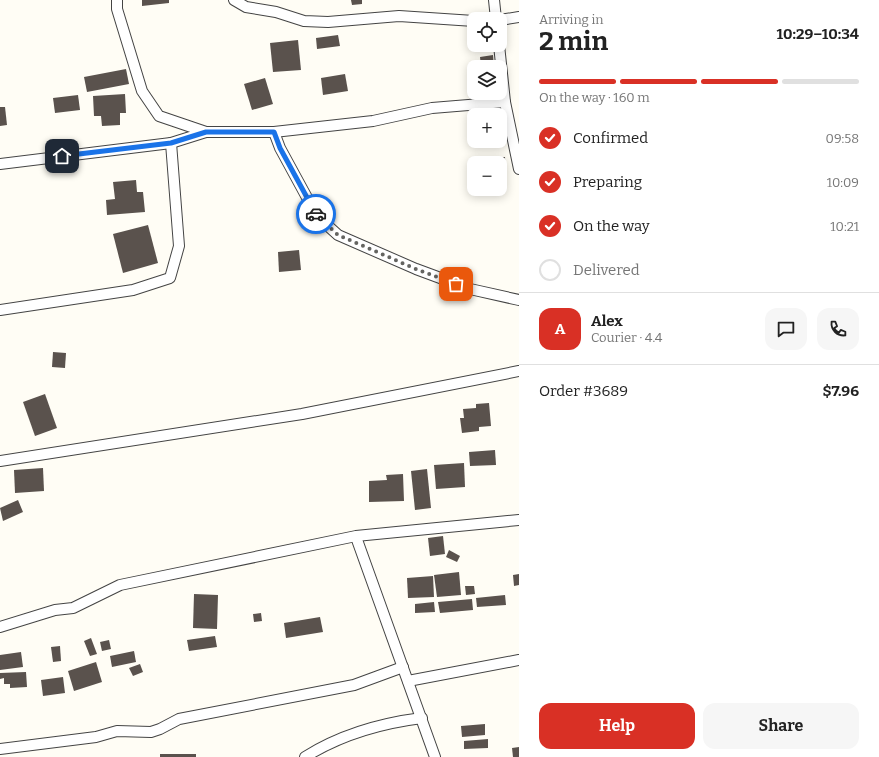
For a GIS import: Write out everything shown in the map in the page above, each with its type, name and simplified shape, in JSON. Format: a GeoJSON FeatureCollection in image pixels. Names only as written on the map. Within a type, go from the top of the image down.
{"type":"FeatureCollection","features":[{"type":"Feature","properties":{"kind":"street"},"geometry":{"type":"LineString","coordinates":[[117,0],[117,9],[142,91],[159,116],[206,132]]}},
{"type":"Feature","properties":{"kind":"street"},"geometry":{"type":"LineString","coordinates":[[234,0],[246,7],[276,12],[304,21],[328,22],[399,16],[467,21]]}},
{"type":"Feature","properties":{"kind":"street"},"geometry":{"type":"LineString","coordinates":[[494,0],[495,12]]}},
{"type":"Feature","properties":{"kind":"street"},"geometry":{"type":"LineString","coordinates":[[507,19],[519,17]]}},
{"type":"Feature","properties":{"kind":"street"},"geometry":{"type":"LineString","coordinates":[[500,52],[505,102],[519,169]]}},
{"type":"Feature","properties":{"kind":"street"},"geometry":{"type":"LineString","coordinates":[[0,164],[171,143],[206,132],[274,132],[373,121],[432,108],[505,102]]}},
{"type":"Feature","properties":{"kind":"street"},"geometry":{"type":"LineString","coordinates":[[274,132],[280,148],[317,216],[338,235],[416,269],[470,289],[519,300]]}},
{"type":"Feature","properties":{"kind":"street"},"geometry":{"type":"LineString","coordinates":[[0,310],[133,290],[170,278],[178,246],[171,143]]}},
{"type":"Feature","properties":{"kind":"street"},"geometry":{"type":"LineString","coordinates":[[0,462],[302,414],[519,371]]}},
{"type":"Feature","properties":{"kind":"street"},"geometry":{"type":"LineString","coordinates":[[0,627],[55,610],[73,608],[120,585],[356,537],[519,520]]}},
{"type":"Feature","properties":{"kind":"street"},"geometry":{"type":"LineString","coordinates":[[356,537],[435,757]]}},
{"type":"Feature","properties":{"kind":"street"},"geometry":{"type":"LineString","coordinates":[[408,681],[519,660]]}},
{"type":"Feature","properties":{"kind":"street"},"geometry":{"type":"LineString","coordinates":[[0,749],[96,737],[118,731],[151,732],[179,719],[354,685],[403,667]]}},
{"type":"Feature","properties":{"kind":"street"},"geometry":{"type":"LineString","coordinates":[[305,757],[322,747],[345,737],[406,720],[422,718]]}},
{"type":"Feature","properties":{"kind":"building"},"geometry":{"type":"Polygon","coordinates":[[[142,0],[169,0],[169,3],[142,6],[142,0]]]}},
{"type":"Feature","properties":{"kind":"building"},"geometry":{"type":"Polygon","coordinates":[[[351,0],[362,0],[362,4],[352,5],[351,0]]]}},
{"type":"Feature","properties":{"kind":"building"},"geometry":{"type":"Polygon","coordinates":[[[338,35],[340,46],[317,49],[316,38],[338,35]]]}},
{"type":"Feature","properties":{"kind":"building"},"geometry":{"type":"Polygon","coordinates":[[[298,40],[301,70],[273,72],[270,43],[298,40]]]}},
{"type":"Feature","properties":{"kind":"building"},"geometry":{"type":"Polygon","coordinates":[[[493,55],[493,60],[480,60],[480,57],[493,55]]]}},
{"type":"Feature","properties":{"kind":"building"},"geometry":{"type":"Polygon","coordinates":[[[126,69],[129,84],[87,92],[84,77],[126,69]]]}},
{"type":"Feature","properties":{"kind":"building"},"geometry":{"type":"Polygon","coordinates":[[[345,74],[348,91],[323,95],[321,78],[345,74]]]}},
{"type":"Feature","properties":{"kind":"building"},"geometry":{"type":"Polygon","coordinates":[[[265,78],[273,104],[252,110],[244,84],[265,78]]]}},
{"type":"Feature","properties":{"kind":"building"},"geometry":{"type":"Polygon","coordinates":[[[125,94],[126,113],[120,113],[120,125],[102,126],[101,116],[94,116],[93,96],[125,94]]]}},
{"type":"Feature","properties":{"kind":"building"},"geometry":{"type":"Polygon","coordinates":[[[78,95],[80,110],[55,113],[53,98],[78,95]]]}},
{"type":"Feature","properties":{"kind":"building"},"geometry":{"type":"Polygon","coordinates":[[[0,107],[5,107],[7,125],[0,126],[0,107]]]}},
{"type":"Feature","properties":{"kind":"building"},"geometry":{"type":"Polygon","coordinates":[[[136,180],[137,192],[143,192],[145,212],[107,215],[106,200],[115,199],[113,182],[136,180]]]}},
{"type":"Feature","properties":{"kind":"building"},"geometry":{"type":"Polygon","coordinates":[[[148,225],[158,263],[123,273],[113,234],[148,225]]]}},
{"type":"Feature","properties":{"kind":"building"},"geometry":{"type":"Polygon","coordinates":[[[299,250],[301,270],[279,272],[278,252],[299,250]]]}},
{"type":"Feature","properties":{"kind":"building"},"geometry":{"type":"Polygon","coordinates":[[[53,352],[66,353],[65,368],[52,367],[53,352]]]}},
{"type":"Feature","properties":{"kind":"building"},"geometry":{"type":"Polygon","coordinates":[[[45,394],[57,428],[35,436],[23,402],[45,394]]]}},
{"type":"Feature","properties":{"kind":"building"},"geometry":{"type":"Polygon","coordinates":[[[489,403],[491,426],[479,427],[479,431],[462,433],[460,418],[464,418],[463,409],[476,408],[476,404],[489,403]]]}},
{"type":"Feature","properties":{"kind":"building"},"geometry":{"type":"Polygon","coordinates":[[[495,450],[496,465],[470,466],[469,452],[495,450]]]}},
{"type":"Feature","properties":{"kind":"building"},"geometry":{"type":"Polygon","coordinates":[[[464,463],[465,487],[436,489],[434,465],[464,463]]]}},
{"type":"Feature","properties":{"kind":"building"},"geometry":{"type":"Polygon","coordinates":[[[43,468],[44,491],[15,493],[14,470],[43,468]]]}},
{"type":"Feature","properties":{"kind":"building"},"geometry":{"type":"Polygon","coordinates":[[[427,469],[431,508],[415,510],[411,471],[427,469]]]}},
{"type":"Feature","properties":{"kind":"building"},"geometry":{"type":"Polygon","coordinates":[[[403,474],[404,501],[369,502],[369,481],[387,480],[386,475],[403,474]]]}},
{"type":"Feature","properties":{"kind":"building"},"geometry":{"type":"Polygon","coordinates":[[[18,500],[23,512],[3,521],[0,508],[18,500]]]}},
{"type":"Feature","properties":{"kind":"building"},"geometry":{"type":"Polygon","coordinates":[[[443,536],[445,554],[430,556],[428,538],[443,536]]]}},
{"type":"Feature","properties":{"kind":"building"},"geometry":{"type":"Polygon","coordinates":[[[449,550],[460,556],[457,562],[446,557],[449,550]]]}},
{"type":"Feature","properties":{"kind":"building"},"geometry":{"type":"Polygon","coordinates":[[[459,572],[461,595],[437,597],[434,575],[459,572]]]}},
{"type":"Feature","properties":{"kind":"building"},"geometry":{"type":"Polygon","coordinates":[[[519,574],[519,585],[514,586],[513,575],[519,574]]]}},
{"type":"Feature","properties":{"kind":"building"},"geometry":{"type":"Polygon","coordinates":[[[433,576],[434,597],[408,598],[407,578],[433,576]]]}},
{"type":"Feature","properties":{"kind":"building"},"geometry":{"type":"Polygon","coordinates":[[[465,586],[474,586],[475,594],[466,595],[465,586]]]}},
{"type":"Feature","properties":{"kind":"building"},"geometry":{"type":"Polygon","coordinates":[[[194,594],[218,595],[217,629],[193,628],[194,594]]]}},
{"type":"Feature","properties":{"kind":"building"},"geometry":{"type":"Polygon","coordinates":[[[505,595],[506,605],[477,607],[476,598],[505,595]]]}},
{"type":"Feature","properties":{"kind":"building"},"geometry":{"type":"Polygon","coordinates":[[[472,599],[473,610],[440,613],[438,602],[472,599]]]}},
{"type":"Feature","properties":{"kind":"building"},"geometry":{"type":"Polygon","coordinates":[[[434,602],[435,612],[415,613],[415,604],[434,602]]]}},
{"type":"Feature","properties":{"kind":"building"},"geometry":{"type":"Polygon","coordinates":[[[261,613],[262,621],[254,622],[253,614],[261,613]]]}},
{"type":"Feature","properties":{"kind":"building"},"geometry":{"type":"Polygon","coordinates":[[[320,617],[323,632],[286,638],[284,623],[320,617]]]}},
{"type":"Feature","properties":{"kind":"building"},"geometry":{"type":"Polygon","coordinates":[[[215,636],[217,647],[189,651],[187,640],[215,636]]]}},
{"type":"Feature","properties":{"kind":"building"},"geometry":{"type":"Polygon","coordinates":[[[91,638],[97,654],[90,656],[84,641],[91,638]]]}},
{"type":"Feature","properties":{"kind":"building"},"geometry":{"type":"Polygon","coordinates":[[[109,640],[111,649],[102,651],[100,642],[109,640]]]}},
{"type":"Feature","properties":{"kind":"building"},"geometry":{"type":"Polygon","coordinates":[[[60,646],[61,661],[53,662],[51,647],[60,646]]]}},
{"type":"Feature","properties":{"kind":"building"},"geometry":{"type":"Polygon","coordinates":[[[134,651],[136,662],[112,667],[110,656],[134,651]]]}},
{"type":"Feature","properties":{"kind":"building"},"geometry":{"type":"Polygon","coordinates":[[[21,652],[23,667],[0,670],[0,655],[21,652]]]}},
{"type":"Feature","properties":{"kind":"building"},"geometry":{"type":"Polygon","coordinates":[[[96,662],[102,682],[74,691],[68,671],[96,662]]]}},
{"type":"Feature","properties":{"kind":"building"},"geometry":{"type":"Polygon","coordinates":[[[140,664],[143,672],[133,676],[129,668],[140,664]]]}},
{"type":"Feature","properties":{"kind":"building"},"geometry":{"type":"Polygon","coordinates":[[[26,672],[27,687],[10,688],[10,684],[4,684],[4,678],[0,679],[0,673],[26,672]]]}},
{"type":"Feature","properties":{"kind":"building"},"geometry":{"type":"Polygon","coordinates":[[[63,677],[65,693],[43,696],[41,680],[63,677]]]}},
{"type":"Feature","properties":{"kind":"building"},"geometry":{"type":"Polygon","coordinates":[[[485,724],[485,735],[462,737],[461,726],[485,724]]]}},
{"type":"Feature","properties":{"kind":"building"},"geometry":{"type":"Polygon","coordinates":[[[488,739],[488,748],[464,749],[464,741],[488,739]]]}},
{"type":"Feature","properties":{"kind":"building"},"geometry":{"type":"Polygon","coordinates":[[[519,747],[519,757],[513,757],[512,748],[519,747]]]}},
{"type":"Feature","properties":{"kind":"building"},"geometry":{"type":"Polygon","coordinates":[[[160,754],[196,754],[196,757],[160,757],[160,754]]]}},
{"type":"Feature","properties":{"kind":"way so far"},"geometry":{"type":"LineString","coordinates":[[316,214],[338,235],[416,269],[456,284]]}},
{"type":"Feature","properties":{"kind":"route"},"geometry":{"type":"LineString","coordinates":[[62,156],[171,143],[206,132],[274,132],[280,148],[301,189],[316,214]]}}]}
